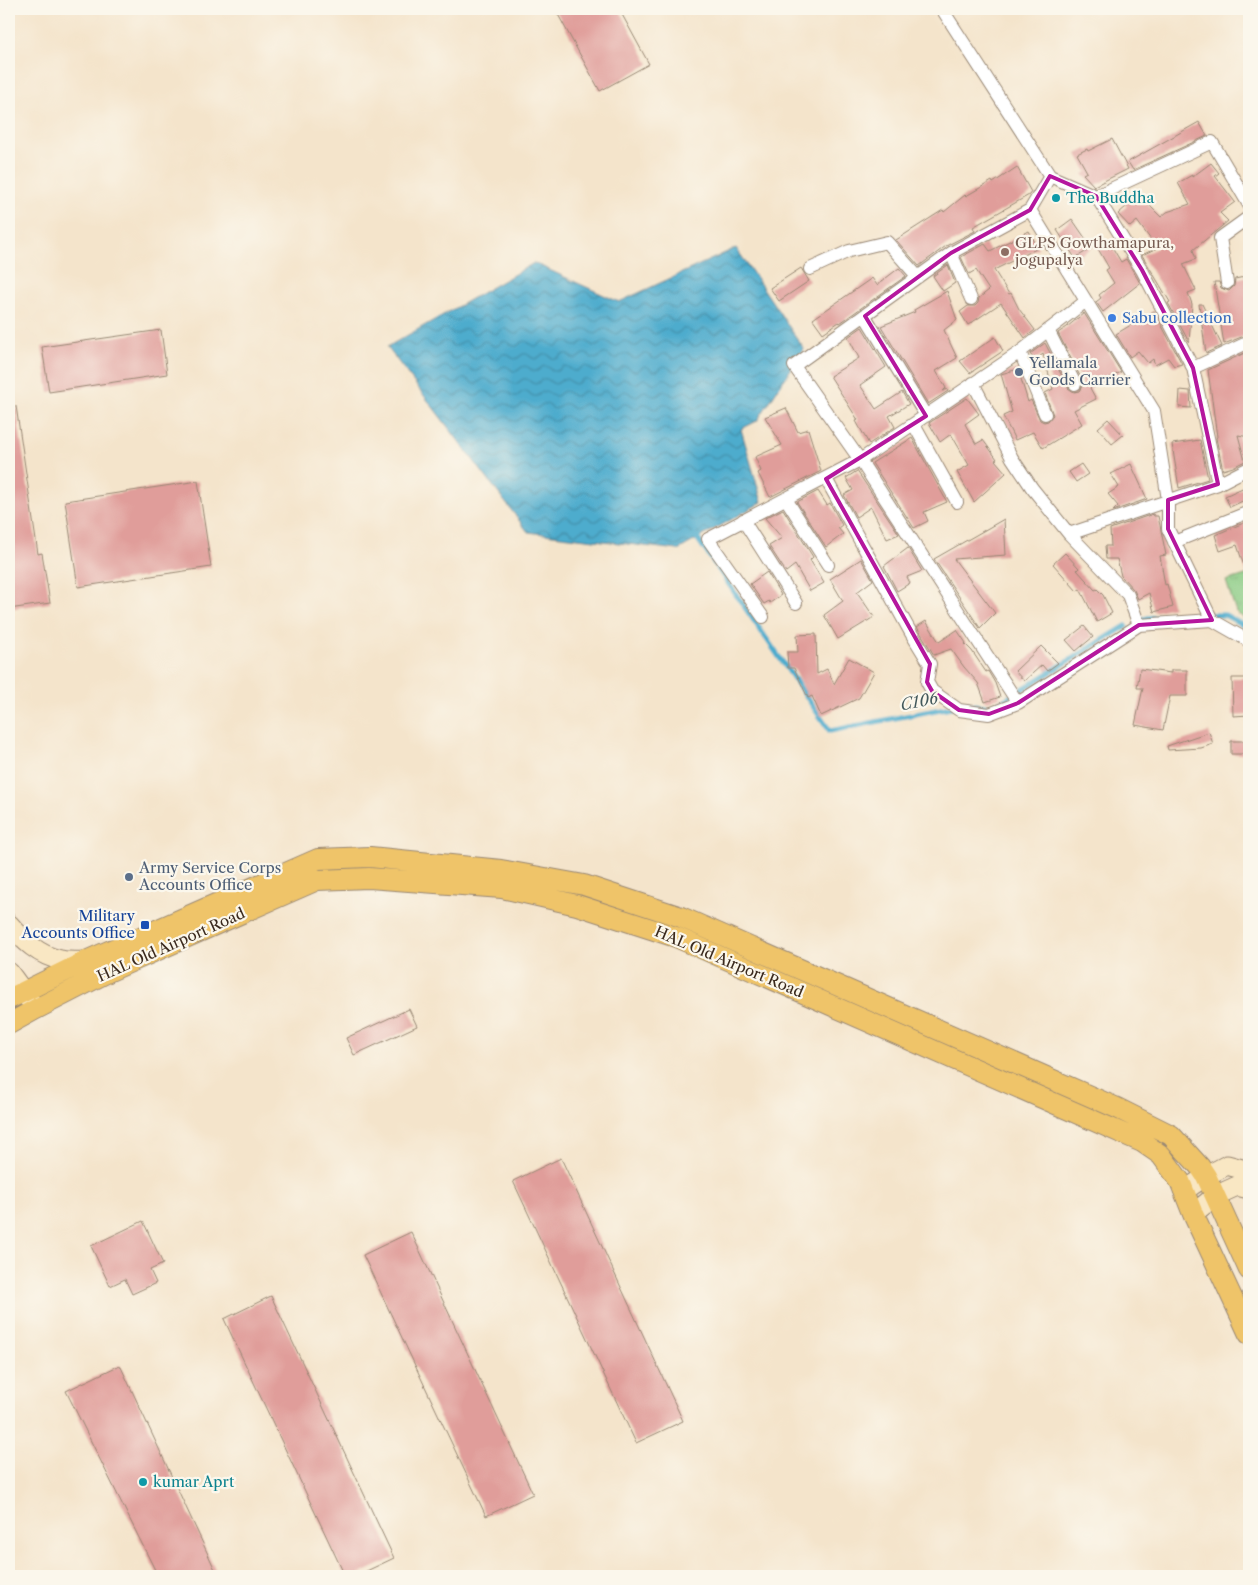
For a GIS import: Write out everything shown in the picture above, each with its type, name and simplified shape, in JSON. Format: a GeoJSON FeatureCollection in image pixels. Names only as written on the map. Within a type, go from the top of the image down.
{"type":"FeatureCollection","features":[{"type":"Feature","properties":{"kind":"main road","name":"HAL Old Airport Road"},"geometry":{"type":"LineString","coordinates":[[16,995],[86,961],[318,859],[370,857],[501,870],[584,885],[681,917],[1117,1108],[1171,1135],[1200,1166],[1206,1176],[1249,1270]]}},
{"type":"Feature","properties":{"kind":"main road","name":"HAL Old Airport Road"},"geometry":{"type":"LineString","coordinates":[[9,1024],[36,1008],[110,971],[317,880],[369,878],[502,888],[577,905],[676,936],[1142,1142],[1162,1155],[1180,1181],[1193,1214],[1249,1334]]}},
{"type":"Feature","properties":{"kind":"street"},"geometry":{"type":"LineString","coordinates":[[942,9],[1050,176],[1096,196],[1142,270],[1193,368],[1218,484]]}},
{"type":"Feature","properties":{"kind":"street"},"geometry":{"type":"LineString","coordinates":[[1096,196],[1212,142],[1249,205]]}},
{"type":"Feature","properties":{"kind":"street"},"geometry":{"type":"LineString","coordinates":[[1018,703],[860,460],[794,366],[951,253],[1030,210],[1050,176]]}},
{"type":"Feature","properties":{"kind":"street"},"geometry":{"type":"LineString","coordinates":[[1030,210],[1154,411],[1168,500],[1168,529],[1212,620]]}},
{"type":"Feature","properties":{"kind":"street"},"geometry":{"type":"LineString","coordinates":[[1227,284],[1220,238],[1249,217]]}},
{"type":"Feature","properties":{"kind":"street"},"geometry":{"type":"LineString","coordinates":[[810,269],[850,251],[887,242],[918,278]]}},
{"type":"Feature","properties":{"kind":"street"},"geometry":{"type":"LineString","coordinates":[[951,253],[970,299]]}},
{"type":"Feature","properties":{"kind":"street"},"geometry":{"type":"LineString","coordinates":[[763,617],[708,539],[860,460],[1020,352],[1086,301]]}},
{"type":"Feature","properties":{"kind":"street"},"geometry":{"type":"LineString","coordinates":[[864,316],[926,416]]}},
{"type":"Feature","properties":{"kind":"street"},"geometry":{"type":"LineString","coordinates":[[1048,330],[1075,384]]}},
{"type":"Feature","properties":{"kind":"street"},"geometry":{"type":"LineString","coordinates":[[1193,368],[1249,342]]}},
{"type":"Feature","properties":{"kind":"street"},"geometry":{"type":"LineString","coordinates":[[1020,352],[1045,414]]}},
{"type":"Feature","properties":{"kind":"street"},"geometry":{"type":"LineString","coordinates":[[973,383],[1012,458],[1032,488],[1069,534],[1128,594],[1138,621]]}},
{"type":"Feature","properties":{"kind":"street"},"geometry":{"type":"LineString","coordinates":[[914,425],[956,502]]}},
{"type":"Feature","properties":{"kind":"street"},"geometry":{"type":"LineString","coordinates":[[1069,534],[1218,484],[1249,468]]}},
{"type":"Feature","properties":{"kind":"street"},"geometry":{"type":"LineString","coordinates":[[826,479],[930,664],[927,682],[932,691],[959,710],[989,714],[1018,703],[1138,621],[1212,620],[1249,642]]}},
{"type":"Feature","properties":{"kind":"street"},"geometry":{"type":"LineString","coordinates":[[786,499],[828,565]]}},
{"type":"Feature","properties":{"kind":"street"},"geometry":{"type":"LineString","coordinates":[[1174,542],[1249,512]]}},
{"type":"Feature","properties":{"kind":"street"},"geometry":{"type":"LineString","coordinates":[[743,520],[796,603]]}},
{"type":"Feature","properties":{"kind":"street"},"geometry":{"type":"LineString","coordinates":[[9,924],[39,952],[62,961],[86,961]]}},
{"type":"Feature","properties":{"kind":"street"},"geometry":{"type":"LineString","coordinates":[[9,972],[16,995],[36,1008]]}},
{"type":"Feature","properties":{"kind":"street"},"geometry":{"type":"LineString","coordinates":[[1184,1191],[1227,1165],[1249,1171]]}},
{"type":"Feature","properties":{"kind":"street"},"geometry":{"type":"LineString","coordinates":[[1193,1214],[1216,1196],[1237,1186],[1249,1189]]}},
{"type":"Feature","properties":{"kind":"highlighted area"},"geometry":{"type":"Polygon","coordinates":[[[1050,176],[1096,196],[1142,270],[1193,368],[1218,484],[1168,500],[1168,529],[1212,620],[1139,625],[1018,703],[989,714],[959,710],[932,691],[927,682],[930,664],[826,479],[926,416],[865,316],[951,253],[1030,210],[1050,176]]]}},
{"type":"Feature","properties":{"kind":"green space"},"geometry":{"type":"Polygon","coordinates":[[[1249,574],[1249,622],[1236,612],[1226,581],[1249,574]]]}},
{"type":"Feature","properties":{"kind":"water"},"geometry":{"type":"Polygon","coordinates":[[[736,248],[804,349],[757,421],[741,429],[762,502],[678,550],[528,532],[387,347],[534,263],[619,302],[736,248]]]}},
{"type":"Feature","properties":{"kind":"building"},"geometry":{"type":"Polygon","coordinates":[[[555,9],[619,9],[649,64],[600,91],[555,9]]]}},
{"type":"Feature","properties":{"kind":"building"},"geometry":{"type":"Polygon","coordinates":[[[1199,122],[1207,136],[1133,170],[1128,162],[1199,122]]]}},
{"type":"Feature","properties":{"kind":"building"},"geometry":{"type":"Polygon","coordinates":[[[1112,139],[1128,169],[1094,186],[1083,174],[1087,172],[1077,154],[1087,149],[1088,151],[1112,139]]]}},
{"type":"Feature","properties":{"kind":"building"},"geometry":{"type":"Polygon","coordinates":[[[1211,163],[1219,173],[1215,176],[1235,202],[1220,213],[1228,221],[1193,250],[1196,259],[1183,264],[1196,290],[1188,293],[1192,304],[1189,342],[1168,303],[1170,302],[1142,255],[1157,248],[1137,221],[1130,227],[1118,214],[1127,206],[1123,203],[1135,191],[1161,217],[1167,212],[1190,204],[1178,183],[1192,175],[1192,177],[1211,163]]]}},
{"type":"Feature","properties":{"kind":"building"},"geometry":{"type":"Polygon","coordinates":[[[1017,167],[1031,192],[1029,195],[973,227],[975,231],[946,246],[919,266],[896,240],[943,210],[944,212],[965,195],[992,181],[993,183],[1017,167]]]}},
{"type":"Feature","properties":{"kind":"building"},"geometry":{"type":"Polygon","coordinates":[[[1072,219],[1092,248],[1075,258],[1057,230],[1072,219]]]}},
{"type":"Feature","properties":{"kind":"building"},"geometry":{"type":"Polygon","coordinates":[[[1029,231],[1038,248],[994,270],[1035,330],[1025,338],[1001,303],[968,325],[960,312],[968,306],[975,306],[979,298],[989,290],[976,270],[969,274],[961,257],[985,244],[990,251],[1029,231]]]}},
{"type":"Feature","properties":{"kind":"building"},"geometry":{"type":"Polygon","coordinates":[[[1108,240],[1121,262],[1126,259],[1140,283],[1103,312],[1096,302],[1101,298],[1099,295],[1114,283],[1106,270],[1109,268],[1097,247],[1108,240]]]}},
{"type":"Feature","properties":{"kind":"building"},"geometry":{"type":"Polygon","coordinates":[[[948,265],[955,283],[943,291],[933,276],[948,265]]]}},
{"type":"Feature","properties":{"kind":"building"},"geometry":{"type":"Polygon","coordinates":[[[801,268],[809,281],[779,301],[770,288],[801,268]]]}},
{"type":"Feature","properties":{"kind":"building"},"geometry":{"type":"Polygon","coordinates":[[[899,268],[906,276],[823,333],[813,319],[872,278],[877,285],[899,268]]]}},
{"type":"Feature","properties":{"kind":"building"},"geometry":{"type":"Polygon","coordinates":[[[1249,276],[1249,334],[1224,344],[1214,282],[1219,282],[1221,288],[1229,291],[1234,286],[1235,279],[1249,276]]]}},
{"type":"Feature","properties":{"kind":"building"},"geometry":{"type":"Polygon","coordinates":[[[947,291],[957,320],[944,330],[957,358],[936,371],[946,388],[943,391],[947,389],[948,391],[928,404],[881,326],[915,312],[914,310],[947,291]]]}},
{"type":"Feature","properties":{"kind":"building"},"geometry":{"type":"Polygon","coordinates":[[[1199,304],[1202,304],[1222,346],[1206,353],[1199,304]]]}},
{"type":"Feature","properties":{"kind":"building"},"geometry":{"type":"Polygon","coordinates":[[[1154,311],[1182,364],[1174,366],[1168,358],[1155,365],[1153,359],[1148,363],[1138,351],[1130,357],[1116,334],[1154,311]]]}},
{"type":"Feature","properties":{"kind":"building"},"geometry":{"type":"Polygon","coordinates":[[[1084,313],[1121,372],[1090,388],[1096,399],[1074,410],[1082,424],[1043,448],[1033,432],[1015,440],[1003,416],[1012,412],[1001,374],[1018,369],[1028,402],[1031,400],[1040,420],[1048,421],[1053,415],[1045,393],[1053,389],[1043,354],[1035,360],[1030,354],[1045,343],[1068,388],[1074,392],[1079,391],[1083,385],[1082,380],[1058,333],[1084,313]]]}},
{"type":"Feature","properties":{"kind":"building"},"geometry":{"type":"Polygon","coordinates":[[[862,327],[886,367],[860,385],[876,409],[902,392],[909,404],[889,416],[895,427],[869,444],[856,421],[858,420],[830,376],[859,358],[848,337],[862,327]]]}},
{"type":"Feature","properties":{"kind":"building"},"geometry":{"type":"Polygon","coordinates":[[[161,330],[167,374],[49,392],[42,347],[161,330]]]}},
{"type":"Feature","properties":{"kind":"building"},"geometry":{"type":"Polygon","coordinates":[[[995,337],[1003,351],[970,373],[960,361],[995,337]]]}},
{"type":"Feature","properties":{"kind":"building"},"geometry":{"type":"Polygon","coordinates":[[[1249,351],[1249,437],[1238,435],[1245,461],[1223,470],[1216,438],[1208,370],[1249,351]]]}},
{"type":"Feature","properties":{"kind":"building"},"geometry":{"type":"Polygon","coordinates":[[[1180,390],[1190,391],[1191,408],[1179,407],[1180,390]]]}},
{"type":"Feature","properties":{"kind":"building"},"geometry":{"type":"Polygon","coordinates":[[[967,398],[979,414],[965,424],[976,444],[983,440],[997,459],[995,460],[1006,473],[974,502],[957,472],[969,465],[951,434],[940,442],[929,423],[967,398]]]}},
{"type":"Feature","properties":{"kind":"building"},"geometry":{"type":"Polygon","coordinates":[[[16,406],[38,554],[42,553],[50,603],[9,609],[9,407],[16,406]]]}},
{"type":"Feature","properties":{"kind":"building"},"geometry":{"type":"Polygon","coordinates":[[[786,408],[798,432],[808,429],[821,471],[770,497],[758,473],[761,471],[755,457],[782,445],[765,417],[786,408]]]}},
{"type":"Feature","properties":{"kind":"building"},"geometry":{"type":"Polygon","coordinates":[[[1108,419],[1123,435],[1112,444],[1098,428],[1108,419]]]}},
{"type":"Feature","properties":{"kind":"building"},"geometry":{"type":"Polygon","coordinates":[[[912,438],[947,502],[924,512],[928,521],[914,528],[872,463],[912,438]]]}},
{"type":"Feature","properties":{"kind":"building"},"geometry":{"type":"Polygon","coordinates":[[[1200,440],[1208,479],[1179,488],[1172,444],[1200,440]]]}},
{"type":"Feature","properties":{"kind":"building"},"geometry":{"type":"Polygon","coordinates":[[[1081,464],[1088,474],[1076,482],[1069,472],[1081,464]]]}},
{"type":"Feature","properties":{"kind":"building"},"geometry":{"type":"Polygon","coordinates":[[[1131,464],[1147,499],[1113,511],[1118,506],[1108,494],[1119,487],[1111,474],[1131,464]]]}},
{"type":"Feature","properties":{"kind":"building"},"geometry":{"type":"Polygon","coordinates":[[[857,471],[899,534],[887,539],[871,507],[856,517],[844,495],[853,490],[846,478],[857,471]]]}},
{"type":"Feature","properties":{"kind":"building"},"geometry":{"type":"Polygon","coordinates":[[[198,481],[211,567],[78,587],[65,501],[198,481]]]}},
{"type":"Feature","properties":{"kind":"building"},"geometry":{"type":"Polygon","coordinates":[[[1249,485],[1249,498],[1230,507],[1225,496],[1249,485]]]}},
{"type":"Feature","properties":{"kind":"building"},"geometry":{"type":"Polygon","coordinates":[[[818,491],[827,505],[830,503],[842,525],[838,528],[843,534],[826,547],[797,502],[818,491]]]}},
{"type":"Feature","properties":{"kind":"building"},"geometry":{"type":"Polygon","coordinates":[[[783,509],[813,557],[810,560],[824,583],[810,591],[795,565],[786,572],[769,546],[782,538],[765,518],[783,509]]]}},
{"type":"Feature","properties":{"kind":"building"},"geometry":{"type":"Polygon","coordinates":[[[1153,514],[1158,516],[1166,555],[1160,556],[1165,585],[1167,584],[1173,607],[1154,612],[1149,593],[1138,599],[1134,590],[1121,576],[1117,559],[1106,559],[1105,546],[1111,546],[1110,529],[1153,514]]]}},
{"type":"Feature","properties":{"kind":"building"},"geometry":{"type":"Polygon","coordinates":[[[1004,519],[1006,555],[954,559],[995,613],[980,628],[934,559],[1004,519]]]}},
{"type":"Feature","properties":{"kind":"building"},"geometry":{"type":"Polygon","coordinates":[[[1246,522],[1249,531],[1249,575],[1247,575],[1237,545],[1220,551],[1215,535],[1246,522]]]}},
{"type":"Feature","properties":{"kind":"building"},"geometry":{"type":"Polygon","coordinates":[[[908,548],[922,571],[907,577],[910,583],[897,591],[884,566],[908,548]]]}},
{"type":"Feature","properties":{"kind":"building"},"geometry":{"type":"Polygon","coordinates":[[[1065,553],[1095,590],[1097,589],[1103,595],[1112,613],[1097,622],[1080,589],[1077,591],[1053,564],[1065,553]]]}},
{"type":"Feature","properties":{"kind":"building"},"geometry":{"type":"Polygon","coordinates":[[[861,559],[873,580],[857,592],[874,617],[838,639],[824,615],[843,601],[830,579],[861,559]]]}},
{"type":"Feature","properties":{"kind":"building"},"geometry":{"type":"Polygon","coordinates":[[[767,572],[781,595],[770,603],[769,601],[764,604],[750,584],[767,572]]]}},
{"type":"Feature","properties":{"kind":"building"},"geometry":{"type":"Polygon","coordinates":[[[926,621],[939,642],[957,630],[986,672],[988,671],[1000,697],[985,702],[978,683],[951,649],[934,655],[917,627],[926,621]]]}},
{"type":"Feature","properties":{"kind":"building"},"geometry":{"type":"Polygon","coordinates":[[[1084,626],[1093,637],[1076,651],[1066,640],[1084,626]]]}},
{"type":"Feature","properties":{"kind":"building"},"geometry":{"type":"Polygon","coordinates":[[[816,634],[817,674],[827,669],[834,684],[849,658],[874,672],[859,698],[821,716],[812,696],[808,698],[794,668],[788,668],[787,652],[798,652],[797,635],[816,634]]]}},
{"type":"Feature","properties":{"kind":"building"},"geometry":{"type":"Polygon","coordinates":[[[1041,646],[1058,663],[1047,671],[1042,665],[1024,681],[1015,671],[1041,646]]]}},
{"type":"Feature","properties":{"kind":"building"},"geometry":{"type":"Polygon","coordinates":[[[1140,669],[1171,673],[1171,670],[1187,670],[1187,696],[1170,696],[1163,730],[1135,725],[1143,688],[1137,688],[1140,669]]]}},
{"type":"Feature","properties":{"kind":"building"},"geometry":{"type":"Polygon","coordinates":[[[1232,678],[1249,678],[1249,715],[1233,716],[1232,678]]]}},
{"type":"Feature","properties":{"kind":"building"},"geometry":{"type":"Polygon","coordinates":[[[1209,732],[1213,744],[1201,748],[1168,750],[1167,746],[1209,732]]]}},
{"type":"Feature","properties":{"kind":"building"},"geometry":{"type":"Polygon","coordinates":[[[1231,741],[1249,741],[1249,754],[1231,754],[1231,741]]]}},
{"type":"Feature","properties":{"kind":"building"},"geometry":{"type":"Polygon","coordinates":[[[409,1009],[417,1026],[354,1055],[346,1038],[409,1009]]]}},
{"type":"Feature","properties":{"kind":"building"},"geometry":{"type":"Polygon","coordinates":[[[561,1158],[683,1421],[636,1443],[513,1181],[561,1158]]]}},
{"type":"Feature","properties":{"kind":"building"},"geometry":{"type":"Polygon","coordinates":[[[143,1221],[163,1264],[150,1270],[156,1283],[132,1294],[125,1279],[110,1286],[91,1246],[143,1221]]]}},
{"type":"Feature","properties":{"kind":"building"},"geometry":{"type":"Polygon","coordinates":[[[411,1232],[533,1494],[486,1516],[363,1255],[411,1232]]]}},
{"type":"Feature","properties":{"kind":"building"},"geometry":{"type":"Polygon","coordinates":[[[271,1296],[394,1558],[356,1576],[345,1576],[224,1319],[271,1296]]]}},
{"type":"Feature","properties":{"kind":"building","name":"kumar Aprt"},"geometry":{"type":"Polygon","coordinates":[[[120,1365],[218,1576],[158,1576],[66,1391],[120,1365]]]}},
{"type":"Feature","properties":{"kind":"waterway","name":"C106"},"geometry":{"type":"LineString","coordinates":[[695,535],[830,731],[966,704],[993,707],[1126,626]]}},
{"type":"Feature","properties":{"kind":"waterway","name":"C106"},"geometry":{"type":"LineString","coordinates":[[1211,615],[1225,615],[1249,628]]}},
{"type":"Feature","properties":{"kind":"waterway","name":"C106"},"geometry":{"type":"LineString","coordinates":[[1141,620],[1162,617]]}},
{"type":"Feature","properties":{"kind":"place","name":"The Buddha"},"geometry":{"type":"Point","coordinates":[1056,198]}},
{"type":"Feature","properties":{"kind":"place","name":"GLPS Gowthamapura, jogupalya"},"geometry":{"type":"Point","coordinates":[1005,252]}},
{"type":"Feature","properties":{"kind":"place","name":"Sabu collection"},"geometry":{"type":"Point","coordinates":[1112,318]}},
{"type":"Feature","properties":{"kind":"place","name":"Yellamala Goods Carrier"},"geometry":{"type":"Point","coordinates":[1019,372]}},
{"type":"Feature","properties":{"kind":"place","name":"Army Service Corps Accounts Office"},"geometry":{"type":"Point","coordinates":[129,877]}},
{"type":"Feature","properties":{"kind":"place","name":"Military Accounts Office"},"geometry":{"type":"Point","coordinates":[145,925]}},
{"type":"Feature","properties":{"kind":"place","name":"kumar Aprt"},"geometry":{"type":"Point","coordinates":[143,1482]}}]}
